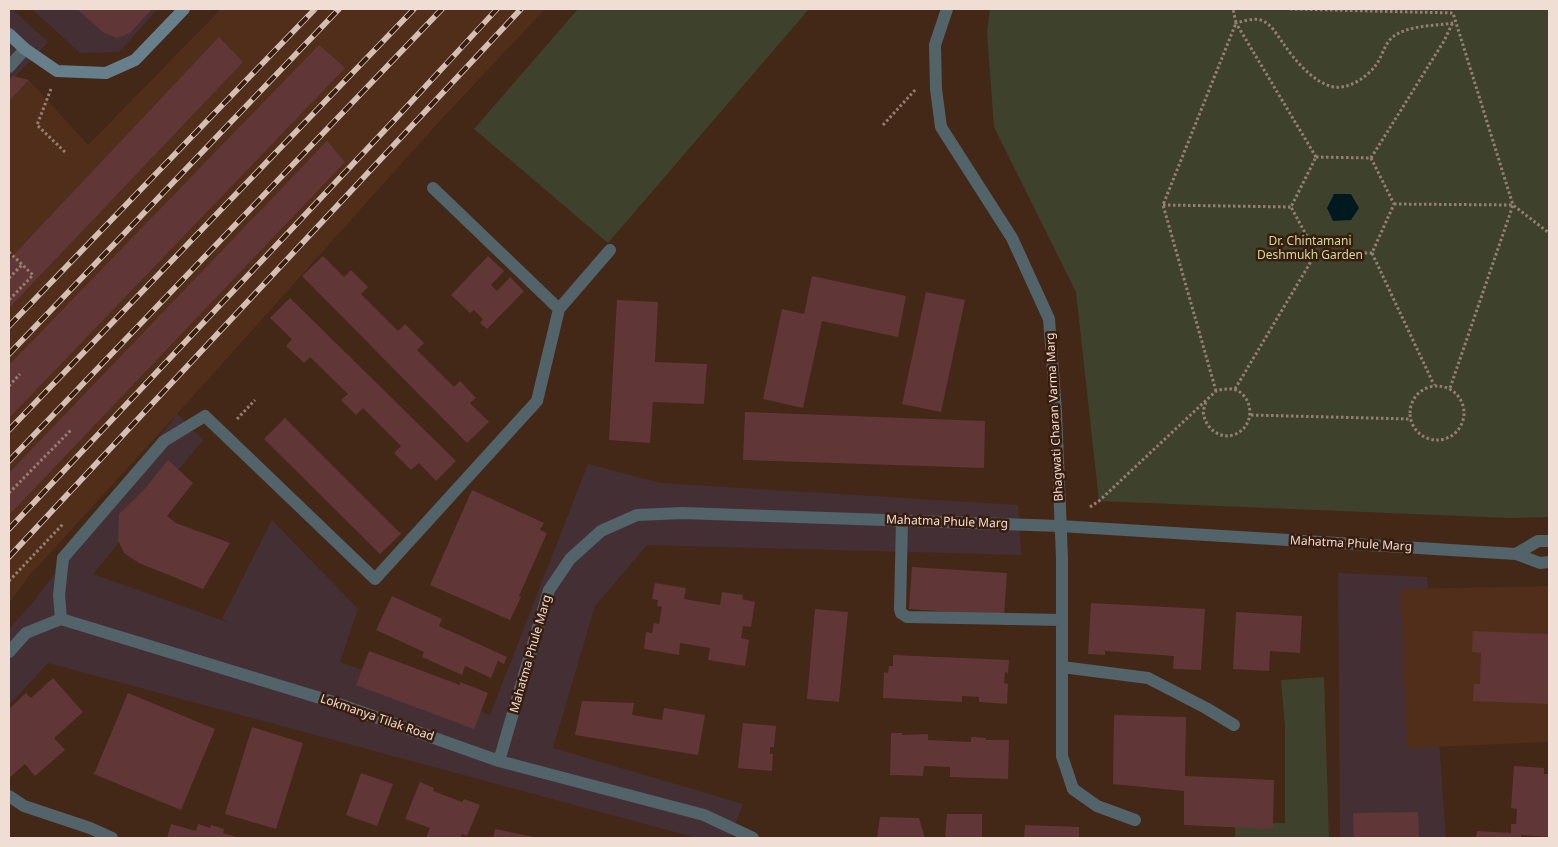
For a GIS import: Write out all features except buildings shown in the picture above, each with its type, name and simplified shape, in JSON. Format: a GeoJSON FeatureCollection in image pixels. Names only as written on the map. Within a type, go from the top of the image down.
{"type":"FeatureCollection","features":[{"type":"Feature","properties":{"kind":"main road"},"geometry":{"type":"LineString","coordinates":[[9,34],[25,50],[57,71],[106,73],[136,60],[184,9]]}},
{"type":"Feature","properties":{"kind":"street","name":"Bhagwati Charan Varma Marg"},"geometry":{"type":"LineString","coordinates":[[947,9],[935,45],[936,90],[942,127],[1012,238],[1049,319],[1056,411],[1062,558],[1062,756],[1072,788],[1097,806],[1135,820]]}},
{"type":"Feature","properties":{"kind":"street"},"geometry":{"type":"LineString","coordinates":[[9,66],[25,50]]}},
{"type":"Feature","properties":{"kind":"street"},"geometry":{"type":"LineString","coordinates":[[434,188],[559,309]]}},
{"type":"Feature","properties":{"kind":"street"},"geometry":{"type":"LineString","coordinates":[[9,652],[26,633],[61,619],[59,595],[63,558],[164,441],[205,416],[375,579],[537,401],[559,309],[610,250]]}},
{"type":"Feature","properties":{"kind":"street","name":"Mahatma Phule Marg"},"geometry":{"type":"LineString","coordinates":[[499,761],[549,590],[570,559],[601,531],[637,515],[682,513],[1060,526],[1516,554],[1540,562],[1549,562]]}},
{"type":"Feature","properties":{"kind":"street"},"geometry":{"type":"LineString","coordinates":[[902,521],[900,609],[904,616],[1062,620]]}},
{"type":"Feature","properties":{"kind":"street"},"geometry":{"type":"LineString","coordinates":[[1516,554],[1538,541],[1549,540]]}},
{"type":"Feature","properties":{"kind":"street","name":"Lokmanya Tilak Road"},"geometry":{"type":"LineString","coordinates":[[61,619],[330,701],[499,761],[704,815],[753,838]]}},
{"type":"Feature","properties":{"kind":"street"},"geometry":{"type":"LineString","coordinates":[[1062,667],[1148,678],[1234,725]]}},
{"type":"Feature","properties":{"kind":"street"},"geometry":{"type":"LineString","coordinates":[[9,796],[24,806],[90,828],[112,838]]}},
{"type":"Feature","properties":{"kind":"path"},"geometry":{"type":"LineString","coordinates":[[1233,9],[1236,23],[1316,157]]}},
{"type":"Feature","properties":{"kind":"path"},"geometry":{"type":"LineString","coordinates":[[1290,9],[1453,11]]}},
{"type":"Feature","properties":{"kind":"path"},"geometry":{"type":"LineString","coordinates":[[1370,158],[1444,41],[1453,23],[1453,11]]}},
{"type":"Feature","properties":{"kind":"path"},"geometry":{"type":"LineString","coordinates":[[1453,11],[1513,205],[1549,233]]}},
{"type":"Feature","properties":{"kind":"path"},"geometry":{"type":"LineString","coordinates":[[1236,23],[1262,20],[1274,30],[1304,69],[1316,79],[1333,87],[1347,87],[1362,78],[1376,65],[1392,36],[1416,28],[1453,23]]}},
{"type":"Feature","properties":{"kind":"path"},"geometry":{"type":"LineString","coordinates":[[1216,391],[1163,205],[1236,23]]}},
{"type":"Feature","properties":{"kind":"path"},"geometry":{"type":"LineString","coordinates":[[57,71],[37,125],[65,152]]}},
{"type":"Feature","properties":{"kind":"path"},"geometry":{"type":"LineString","coordinates":[[883,125],[916,89],[936,90]]}},
{"type":"Feature","properties":{"kind":"path"},"geometry":{"type":"LineString","coordinates":[[1316,157],[1370,158]]}},
{"type":"Feature","properties":{"kind":"path"},"geometry":{"type":"LineString","coordinates":[[1291,207],[1316,157]]}},
{"type":"Feature","properties":{"kind":"path"},"geometry":{"type":"LineString","coordinates":[[1370,158],[1394,204]]}},
{"type":"Feature","properties":{"kind":"path"},"geometry":{"type":"LineString","coordinates":[[1394,204],[1513,205]]}},
{"type":"Feature","properties":{"kind":"path"},"geometry":{"type":"LineString","coordinates":[[1394,204],[1372,252],[1434,385]]}},
{"type":"Feature","properties":{"kind":"path"},"geometry":{"type":"LineString","coordinates":[[1163,205],[1291,207]]}},
{"type":"Feature","properties":{"kind":"path"},"geometry":{"type":"LineString","coordinates":[[1450,388],[1513,205]]}},
{"type":"Feature","properties":{"kind":"path"},"geometry":{"type":"LineString","coordinates":[[1291,207],[1316,252]]}},
{"type":"Feature","properties":{"kind":"path"},"geometry":{"type":"LineString","coordinates":[[9,252],[34,276],[9,300]]}},
{"type":"Feature","properties":{"kind":"path"},"geometry":{"type":"LineString","coordinates":[[1316,252],[1372,252]]}},
{"type":"Feature","properties":{"kind":"path"},"geometry":{"type":"LineString","coordinates":[[1235,390],[1316,252]]}},
{"type":"Feature","properties":{"kind":"path"},"geometry":{"type":"LineString","coordinates":[[9,278],[22,265]]}},
{"type":"Feature","properties":{"kind":"path"},"geometry":{"type":"LineString","coordinates":[[9,386],[20,374]]}},
{"type":"Feature","properties":{"kind":"path"},"geometry":{"type":"LineString","coordinates":[[1434,385],[1450,388],[1462,398],[1466,414],[1461,429],[1448,438],[1432,440],[1418,433],[1410,419],[1411,404],[1420,391],[1434,385]]}},
{"type":"Feature","properties":{"kind":"path"},"geometry":{"type":"LineString","coordinates":[[1060,526],[1099,501],[1216,391],[1225,388],[1235,390],[1244,395],[1249,404],[1251,415],[1245,427],[1234,435],[1220,435],[1208,427],[1203,414],[1206,401]]}},
{"type":"Feature","properties":{"kind":"path"},"geometry":{"type":"LineString","coordinates":[[223,433],[256,400]]}},
{"type":"Feature","properties":{"kind":"path"},"geometry":{"type":"LineString","coordinates":[[1251,415],[1410,419]]}},
{"type":"Feature","properties":{"kind":"path"},"geometry":{"type":"LineString","coordinates":[[9,493],[71,430]]}},
{"type":"Feature","properties":{"kind":"path"},"geometry":{"type":"LineString","coordinates":[[9,581],[68,519]]}},
{"type":"Feature","properties":{"kind":"shaded area"},"geometry":{"type":"Polygon","coordinates":[[[9,9],[12,9],[48,42],[9,83],[9,9]]]}},
{"type":"Feature","properties":{"kind":"shaded area"},"geometry":{"type":"Polygon","coordinates":[[[32,9],[158,9],[119,52],[80,53],[32,9]]]}},
{"type":"Feature","properties":{"kind":"shaded area"},"geometry":{"type":"Polygon","coordinates":[[[221,9],[545,9],[437,124],[29,576],[9,603],[9,101],[29,80],[88,145],[221,9]]]}},
{"type":"Feature","properties":{"kind":"shaded area"},"geometry":{"type":"Polygon","coordinates":[[[177,414],[203,440],[93,574],[230,623],[222,619],[272,520],[358,609],[340,662],[490,715],[588,464],[661,483],[1018,505],[1021,555],[647,545],[595,606],[553,748],[743,804],[730,838],[697,838],[48,663],[9,705],[9,629],[30,606],[177,414]]]}},
{"type":"Feature","properties":{"kind":"shaded area"},"geometry":{"type":"Polygon","coordinates":[[[1338,573],[1427,577],[1446,838],[1340,838],[1338,573]]]}},
{"type":"Feature","properties":{"kind":"shaded area"},"geometry":{"type":"Polygon","coordinates":[[[1549,586],[1549,742],[1407,748],[1401,589],[1549,586]]]}},
{"type":"Feature","properties":{"kind":"green space"},"geometry":{"type":"Polygon","coordinates":[[[578,9],[809,9],[608,243],[474,129],[578,9]]]}},
{"type":"Feature","properties":{"kind":"green space","name":"Dr. Chintamani Deshmukh Garden"},"geometry":{"type":"Polygon","coordinates":[[[990,9],[1549,9],[1549,517],[1511,518],[1099,501],[1076,292],[994,127],[987,33],[990,9]]]}},
{"type":"Feature","properties":{"kind":"green space"},"geometry":{"type":"Polygon","coordinates":[[[1324,677],[1329,838],[1235,838],[1235,823],[1285,823],[1285,727],[1281,680],[1324,677]]]}},
{"type":"Feature","properties":{"kind":"water"},"geometry":{"type":"Polygon","coordinates":[[[1334,194],[1351,194],[1359,208],[1351,220],[1333,221],[1327,208],[1334,194]]]}},
{"type":"Feature","properties":{"kind":"railway"},"geometry":{"type":"LineString","coordinates":[[9,326],[315,9]]}},
{"type":"Feature","properties":{"kind":"railway"},"geometry":{"type":"LineString","coordinates":[[9,354],[339,9]]}},
{"type":"Feature","properties":{"kind":"railway"},"geometry":{"type":"LineString","coordinates":[[9,430],[414,9]]}},
{"type":"Feature","properties":{"kind":"railway"},"geometry":{"type":"LineString","coordinates":[[9,461],[442,9]]}},
{"type":"Feature","properties":{"kind":"railway"},"geometry":{"type":"LineString","coordinates":[[9,529],[497,9]]}},
{"type":"Feature","properties":{"kind":"railway"},"geometry":{"type":"LineString","coordinates":[[9,557],[521,9]]}}]}
